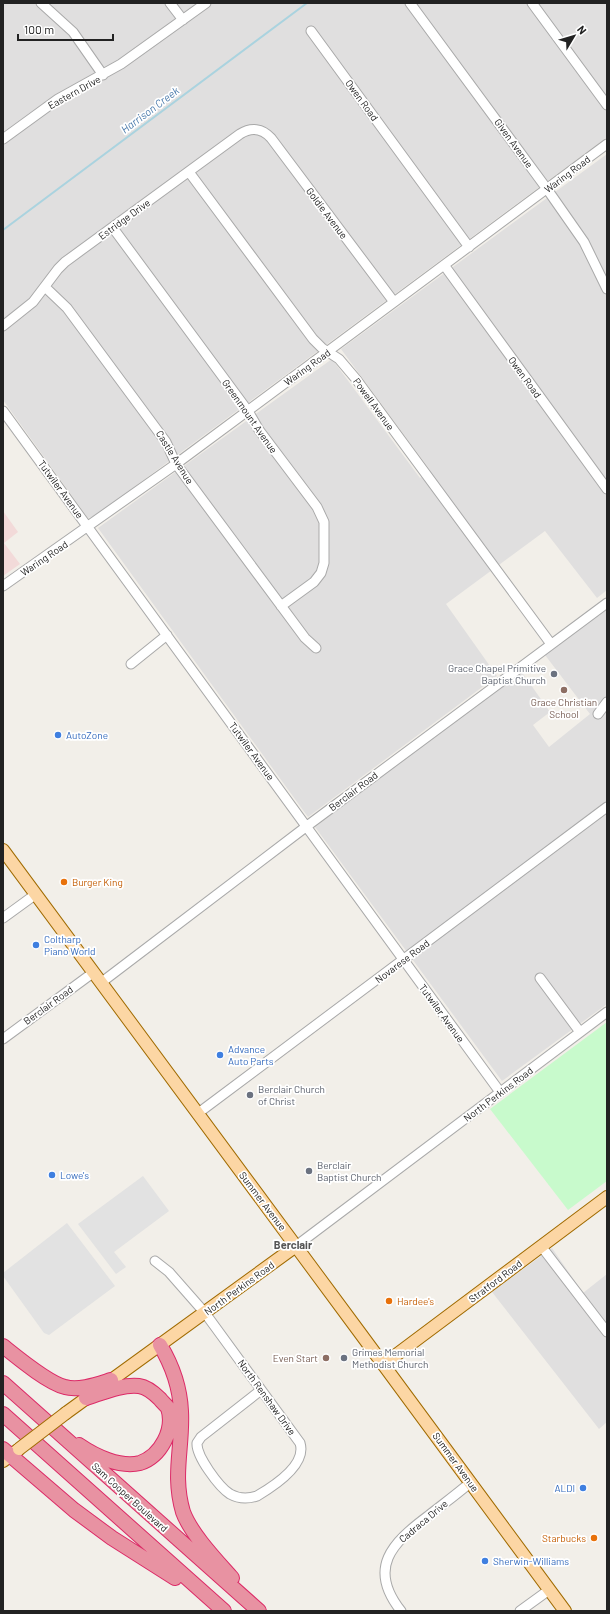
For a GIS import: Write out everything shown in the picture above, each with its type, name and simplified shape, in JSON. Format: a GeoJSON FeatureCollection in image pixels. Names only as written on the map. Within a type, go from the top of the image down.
{"type":"FeatureCollection","features":[{"type":"Feature","properties":{"kind":"highway"},"geometry":{"type":"LineString","coordinates":[[160,1345],[171,1363],[177,1384],[181,1412],[177,1458],[178,1488],[184,1513],[197,1536],[262,1611]]}},
{"type":"Feature","properties":{"kind":"highway"},"geometry":{"type":"LineString","coordinates":[[3,1346],[54,1382],[66,1388],[91,1386],[111,1380]]}},
{"type":"Feature","properties":{"kind":"highway","name":"Sam Cooper Boulevard"},"geometry":{"type":"LineString","coordinates":[[3,1383],[259,1611]]}},
{"type":"Feature","properties":{"kind":"highway"},"geometry":{"type":"LineString","coordinates":[[43,1419],[83,1447],[108,1459],[124,1464],[140,1462],[154,1454],[166,1439],[170,1423],[168,1407],[150,1391],[140,1386],[118,1388],[86,1398]]}},
{"type":"Feature","properties":{"kind":"highway"},"geometry":{"type":"LineString","coordinates":[[3,1414],[224,1611]]}},
{"type":"Feature","properties":{"kind":"highway"},"geometry":{"type":"LineString","coordinates":[[8,1455],[74,1510],[112,1538],[169,1573],[220,1611]]}},
{"type":"Feature","properties":{"kind":"main road","name":"Summer Avenue"},"geometry":{"type":"LineString","coordinates":[[3,850],[102,982],[197,1114],[384,1364],[565,1611]]}},
{"type":"Feature","properties":{"kind":"main road","name":"Stratford Road"},"geometry":{"type":"LineString","coordinates":[[384,1364],[607,1197]]}},
{"type":"Feature","properties":{"kind":"main road","name":"North Perkins Road"},"geometry":{"type":"LineString","coordinates":[[8,1455],[296,1246]]}},
{"type":"Feature","properties":{"kind":"street"},"geometry":{"type":"LineString","coordinates":[[41,3],[73,32],[104,75]]}},
{"type":"Feature","properties":{"kind":"street"},"geometry":{"type":"LineString","coordinates":[[170,3],[182,20]]}},
{"type":"Feature","properties":{"kind":"street","name":"Eastern Drive"},"geometry":{"type":"LineString","coordinates":[[3,139],[58,99],[104,75],[206,3]]}},
{"type":"Feature","properties":{"kind":"street","name":"Given Avenue"},"geometry":{"type":"LineString","coordinates":[[410,3],[548,189],[584,242],[607,289]]}},
{"type":"Feature","properties":{"kind":"street"},"geometry":{"type":"LineString","coordinates":[[532,3],[607,105]]}},
{"type":"Feature","properties":{"kind":"street","name":"Owen Road"},"geometry":{"type":"LineString","coordinates":[[311,31],[469,247]]}},
{"type":"Feature","properties":{"kind":"street","name":"Estridge Drive"},"geometry":{"type":"LineString","coordinates":[[3,326],[26,308],[62,265],[240,134],[248,130],[257,129]]}},
{"type":"Feature","properties":{"kind":"street","name":"Goldie Avenue"},"geometry":{"type":"LineString","coordinates":[[257,129],[266,133],[271,138],[394,302]]}},
{"type":"Feature","properties":{"kind":"street","name":"Waring Road"},"geometry":{"type":"LineString","coordinates":[[3,586],[88,528],[176,464],[607,144]]}},
{"type":"Feature","properties":{"kind":"street","name":"Powell Avenue"},"geometry":{"type":"LineString","coordinates":[[189,172],[313,339],[339,359],[356,379],[551,644]]}},
{"type":"Feature","properties":{"kind":"street","name":"Greenmount Avenue"},"geometry":{"type":"LineString","coordinates":[[113,228],[248,411],[259,430],[317,508],[324,522],[324,556],[321,573],[314,582],[281,606]]}},
{"type":"Feature","properties":{"kind":"street","name":"Owen Road"},"geometry":{"type":"LineString","coordinates":[[444,265],[607,489]]}},
{"type":"Feature","properties":{"kind":"street","name":"Castle Avenue"},"geometry":{"type":"LineString","coordinates":[[45,287],[71,314],[166,442],[176,464],[308,642],[316,648]]}},
{"type":"Feature","properties":{"kind":"street","name":"Tutwiler Avenue"},"geometry":{"type":"LineString","coordinates":[[3,411],[500,1092]]}},
{"type":"Feature","properties":{"kind":"street","name":"Berclair Road"},"geometry":{"type":"LineString","coordinates":[[102,982],[307,826],[607,603]]}},
{"type":"Feature","properties":{"kind":"street"},"geometry":{"type":"LineString","coordinates":[[131,664],[166,634]]}},
{"type":"Feature","properties":{"kind":"street"},"geometry":{"type":"LineString","coordinates":[[598,714],[607,702]]}},
{"type":"Feature","properties":{"kind":"street","name":"Novarese Road"},"geometry":{"type":"LineString","coordinates":[[197,1114],[607,807]]}},
{"type":"Feature","properties":{"kind":"street"},"geometry":{"type":"LineString","coordinates":[[3,918],[36,894]]}},
{"type":"Feature","properties":{"kind":"street","name":"Berclair Road"},"geometry":{"type":"LineString","coordinates":[[3,1039],[94,972]]}},
{"type":"Feature","properties":{"kind":"street"},"geometry":{"type":"LineString","coordinates":[[540,978],[580,1032]]}},
{"type":"Feature","properties":{"kind":"street","name":"North Perkins Road"},"geometry":{"type":"LineString","coordinates":[[296,1246],[607,1012]]}},
{"type":"Feature","properties":{"kind":"street"},"geometry":{"type":"LineString","coordinates":[[541,1246],[607,1332]]}},
{"type":"Feature","properties":{"kind":"street","name":"North Renshaw Drive"},"geometry":{"type":"LineString","coordinates":[[155,1261],[169,1272],[205,1313],[300,1443],[302,1450],[297,1465],[278,1481],[257,1496],[250,1499],[231,1494],[223,1488],[203,1461],[197,1448],[201,1437],[261,1390]]}},
{"type":"Feature","properties":{"kind":"street","name":"Cadraca Drive"},"geometry":{"type":"LineString","coordinates":[[401,1611],[395,1603],[386,1584],[385,1567],[393,1547],[410,1530],[471,1482]]}},
{"type":"Feature","properties":{"kind":"street"},"geometry":{"type":"LineString","coordinates":[[520,1611],[549,1590]]}},
{"type":"Feature","properties":{"kind":"shaded area"},"geometry":{"type":"Polygon","coordinates":[[[3,3],[607,3],[607,137],[95,516],[88,518],[3,400],[3,3]]]}},
{"type":"Feature","properties":{"kind":"shaded area"},"geometry":{"type":"Polygon","coordinates":[[[607,154],[607,590],[597,598],[545,531],[446,604],[497,676],[308,817],[98,528],[332,359],[420,478],[430,470],[341,349],[607,154]]]}},
{"type":"Feature","properties":{"kind":"shaded area"},"geometry":{"type":"Polygon","coordinates":[[[3,511],[18,532],[4,543],[20,564],[3,576],[3,511]]]}},
{"type":"Feature","properties":{"kind":"shaded area"},"geometry":{"type":"Polygon","coordinates":[[[607,609],[607,1004],[502,1081],[315,827],[521,671],[550,712],[533,725],[549,747],[590,714],[545,655],[607,609]]]}},
{"type":"Feature","properties":{"kind":"shaded area"},"geometry":{"type":"Polygon","coordinates":[[[143,1176],[169,1211],[114,1252],[126,1267],[116,1274],[78,1224],[143,1176]]]}},
{"type":"Feature","properties":{"kind":"shaded area"},"geometry":{"type":"Polygon","coordinates":[[[67,1223],[115,1286],[49,1335],[44,1333],[3,1276],[3,1273],[67,1223]]]}},
{"type":"Feature","properties":{"kind":"shaded area"},"geometry":{"type":"Polygon","coordinates":[[[552,1248],[583,1293],[607,1274],[607,1422],[599,1429],[492,1292],[552,1248]]]}},
{"type":"Feature","properties":{"kind":"green space"},"geometry":{"type":"Polygon","coordinates":[[[607,1022],[607,1181],[568,1210],[490,1109],[607,1022]]]}},
{"type":"Feature","properties":{"kind":"waterway","name":"Harrison Creek"},"geometry":{"type":"LineString","coordinates":[[3,230],[307,3]]}},
{"type":"Feature","properties":{"kind":"place","name":"Grace Chapel Primitive Baptist Church"},"geometry":{"type":"Point","coordinates":[554,674]}},
{"type":"Feature","properties":{"kind":"place","name":"Grace Christian School"},"geometry":{"type":"Point","coordinates":[564,690]}},
{"type":"Feature","properties":{"kind":"place","name":"AutoZone"},"geometry":{"type":"Point","coordinates":[58,735]}},
{"type":"Feature","properties":{"kind":"place","name":"Burger King"},"geometry":{"type":"Point","coordinates":[64,882]}},
{"type":"Feature","properties":{"kind":"place","name":"Coltharp Piano World"},"geometry":{"type":"Point","coordinates":[36,945]}},
{"type":"Feature","properties":{"kind":"place","name":"Advance Auto Parts"},"geometry":{"type":"Point","coordinates":[220,1055]}},
{"type":"Feature","properties":{"kind":"place","name":"Berclair Church of Christ"},"geometry":{"type":"Point","coordinates":[250,1095]}},
{"type":"Feature","properties":{"kind":"place","name":"Berclair Baptist Church"},"geometry":{"type":"Point","coordinates":[309,1171]}},
{"type":"Feature","properties":{"kind":"place","name":"Lowe's"},"geometry":{"type":"Point","coordinates":[52,1175]}},
{"type":"Feature","properties":{"kind":"place","name":"Hardee's"},"geometry":{"type":"Point","coordinates":[389,1301]}},
{"type":"Feature","properties":{"kind":"place","name":"Even Start"},"geometry":{"type":"Point","coordinates":[326,1358]}},
{"type":"Feature","properties":{"kind":"place","name":"Grimes Memorial Methodist Church"},"geometry":{"type":"Point","coordinates":[344,1358]}},
{"type":"Feature","properties":{"kind":"place","name":"ALDI"},"geometry":{"type":"Point","coordinates":[583,1488]}},
{"type":"Feature","properties":{"kind":"place","name":"Starbucks"},"geometry":{"type":"Point","coordinates":[594,1538]}},
{"type":"Feature","properties":{"kind":"place","name":"Sherwin-Williams"},"geometry":{"type":"Point","coordinates":[485,1561]}},
{"type":"Feature","properties":{"kind":"district","name":"Berclair"},"geometry":{"type":"Point","coordinates":[293,1245]}}]}
